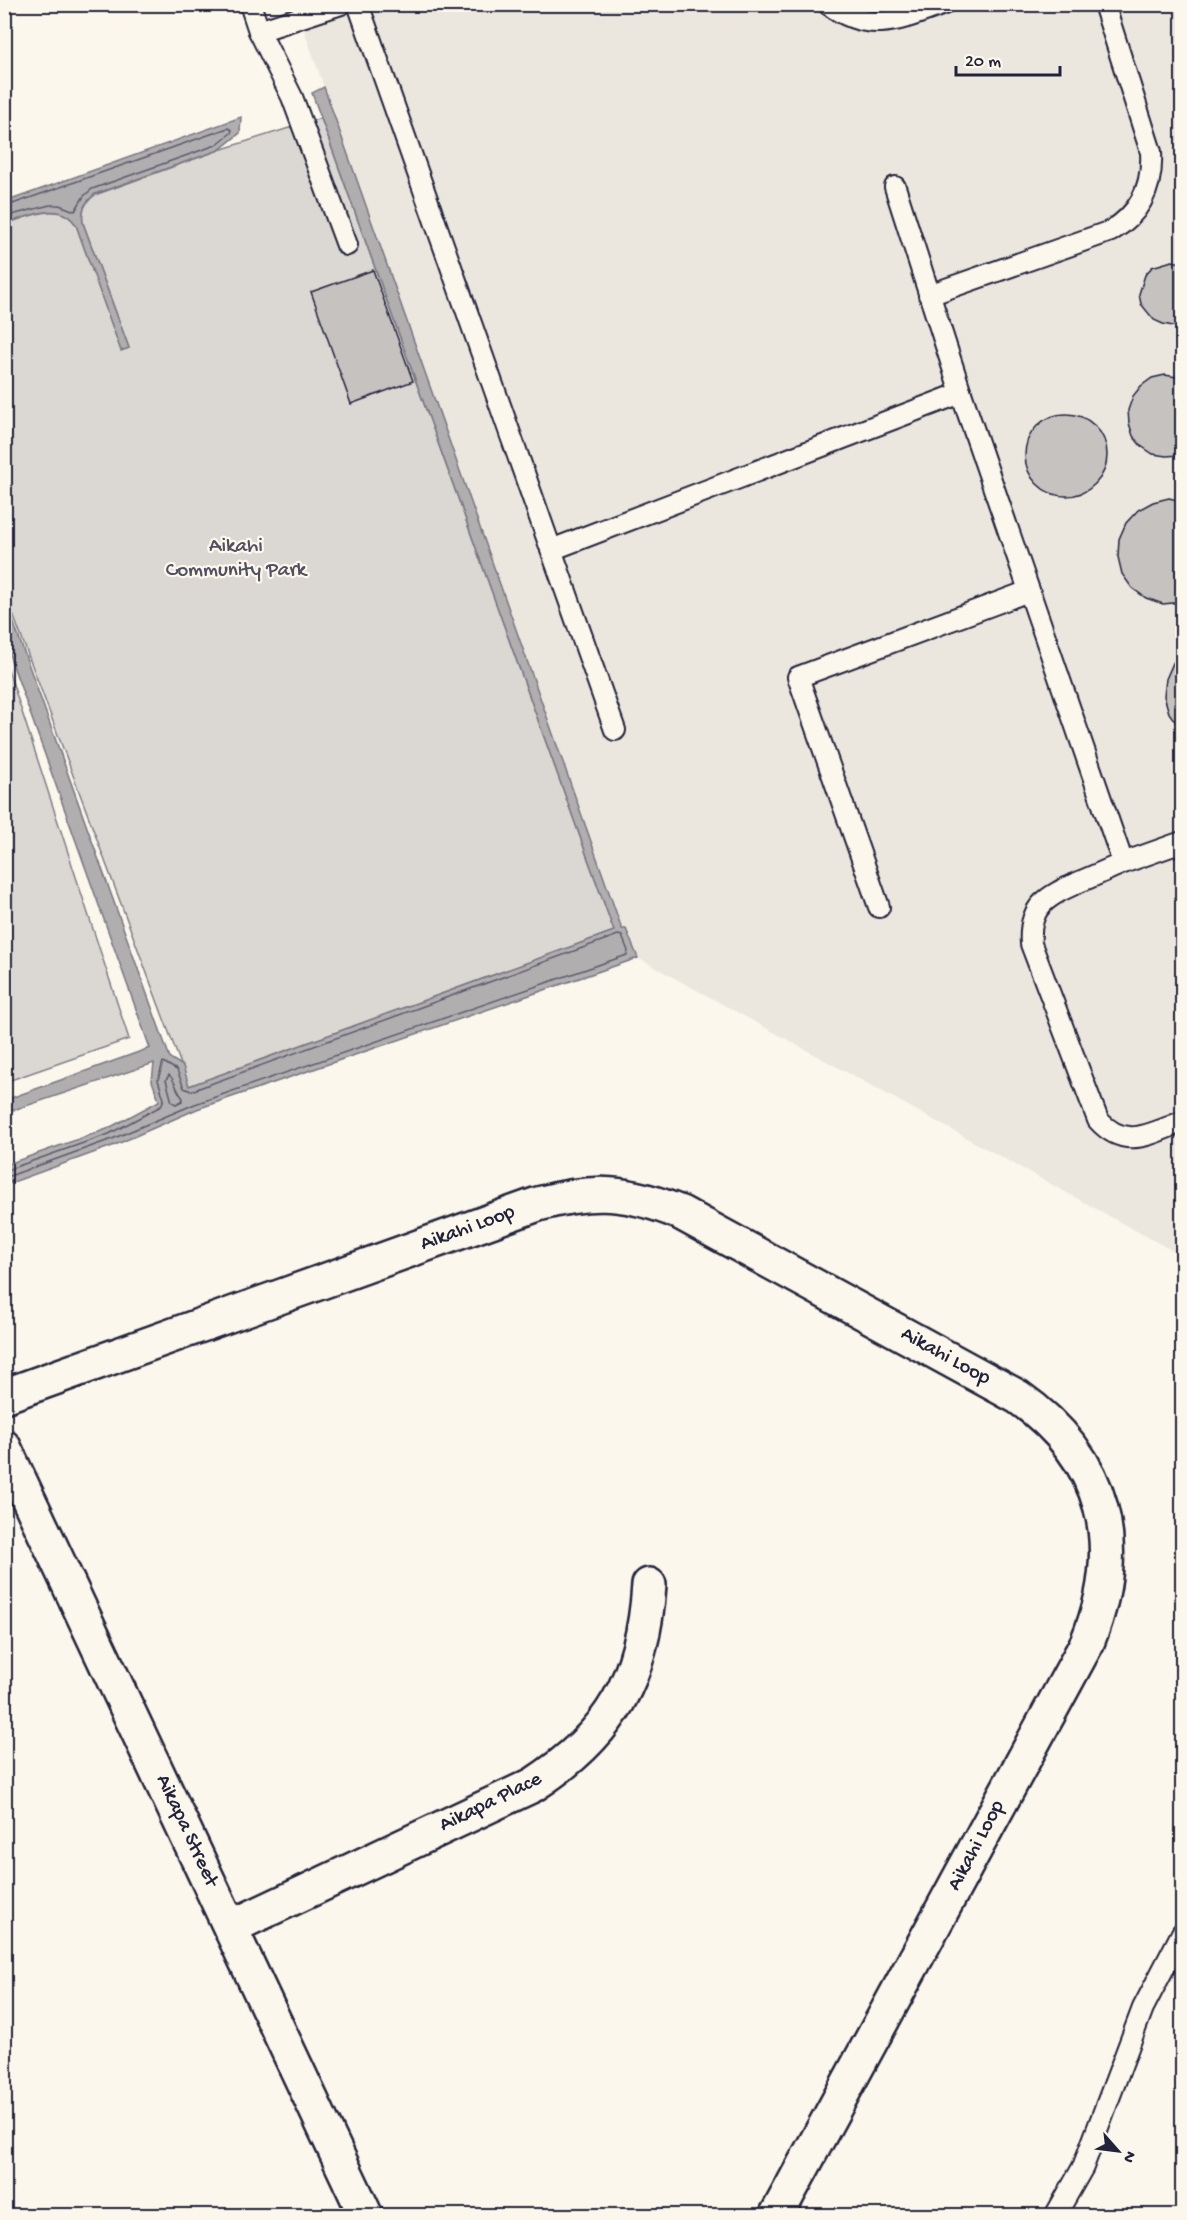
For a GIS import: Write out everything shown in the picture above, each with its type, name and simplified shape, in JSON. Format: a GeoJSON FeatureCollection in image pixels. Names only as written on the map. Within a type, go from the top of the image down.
{"type":"FeatureCollection","features":[{"type":"Feature","properties":{"kind":"street","name":"Aikahi Loop"},"geometry":{"type":"LineString","coordinates":[[4,1396],[538,1204],[568,1196],[599,1193],[627,1195],[655,1202],[681,1213],[1018,1397],[1058,1430],[1074,1450],[1087,1473],[1098,1500],[1105,1528],[1107,1558],[1105,1587],[1098,1616],[1087,1644],[776,2216]]}},
{"type":"Feature","properties":{"kind":"street","name":"Aikapa Street"},"geometry":{"type":"LineString","coordinates":[[4,1447],[366,2216]]}},
{"type":"Feature","properties":{"kind":"street","name":"Aikapa Place"},"geometry":{"type":"LineString","coordinates":[[231,1927],[533,1785],[574,1755],[593,1737],[613,1711],[629,1682],[640,1650],[647,1618],[649,1585]]}},
{"type":"Feature","properties":{"kind":"lane"},"geometry":{"type":"LineString","coordinates":[[250,4],[259,31],[292,97],[347,245]]}},
{"type":"Feature","properties":{"kind":"lane"},"geometry":{"type":"LineString","coordinates":[[259,31],[341,4]]}},
{"type":"Feature","properties":{"kind":"lane"},"geometry":{"type":"LineString","coordinates":[[358,4],[615,730]]}},
{"type":"Feature","properties":{"kind":"lane"},"geometry":{"type":"LineString","coordinates":[[828,4],[843,15],[876,24],[894,22],[944,4]]}},
{"type":"Feature","properties":{"kind":"lane"},"geometry":{"type":"LineString","coordinates":[[929,295],[1111,231],[1124,223],[1142,201],[1149,185],[1152,168],[1151,152],[1104,4]]}},
{"type":"Feature","properties":{"kind":"lane"},"geometry":{"type":"LineString","coordinates":[[895,187],[962,393],[1123,863]]}},
{"type":"Feature","properties":{"kind":"lane"},"geometry":{"type":"LineString","coordinates":[[551,550],[962,393]]}},
{"type":"Feature","properties":{"kind":"lane"},"geometry":{"type":"LineString","coordinates":[[879,907],[798,677],[1029,591]]}},
{"type":"Feature","properties":{"kind":"lane"},"geometry":{"type":"LineString","coordinates":[[1182,842],[1123,863],[1049,897],[1031,922],[1031,944],[1098,1120],[1113,1133],[1133,1138],[1144,1137],[1182,1122]]}},
{"type":"Feature","properties":{"kind":"lane"},"geometry":{"type":"LineString","coordinates":[[1055,2216],[1083,2167],[1143,2008],[1182,1933]]}},
{"type":"Feature","properties":{"kind":"shaded area"},"geometry":{"type":"Polygon","coordinates":[[[295,5],[1182,5],[1182,1256],[638,958],[626,929],[622,930],[295,5]]]}},
{"type":"Feature","properties":{"kind":"green space","name":"Aikahi Community Park"},"geometry":{"type":"Polygon","coordinates":[[[321,118],[614,931],[189,1086],[5,593],[5,224],[43,213],[61,213],[69,217],[76,225],[121,350],[129,348],[83,223],[84,207],[89,201],[95,195],[219,150],[321,118]]]}},
{"type":"Feature","properties":{"kind":"green space"},"geometry":{"type":"Polygon","coordinates":[[[5,660],[129,1039],[4,1082],[5,660]]]}},
{"type":"Feature","properties":{"kind":"water"},"geometry":{"type":"Polygon","coordinates":[[[324,87],[622,929],[626,929],[638,958],[197,1109],[115,1145],[5,1185],[5,1165],[107,1129],[159,1101],[152,1081],[154,1063],[5,1113],[5,1100],[150,1048],[5,643],[5,599],[170,1058],[183,1066],[189,1086],[614,931],[312,93],[324,87]]]}},
{"type":"Feature","properties":{"kind":"water"},"geometry":{"type":"Polygon","coordinates":[[[241,117],[240,133],[219,150],[95,194],[84,207],[83,223],[129,348],[121,351],[76,225],[69,217],[53,211],[33,214],[5,224],[5,202],[241,117]]]}},
{"type":"Feature","properties":{"kind":"building"},"geometry":{"type":"Polygon","coordinates":[[[1172,261],[1182,263],[1182,324],[1173,326],[1154,320],[1141,304],[1139,294],[1145,275],[1152,267],[1172,261]]]}},
{"type":"Feature","properties":{"kind":"building"},"geometry":{"type":"Polygon","coordinates":[[[373,270],[413,381],[351,404],[311,292],[373,270]]]}},
{"type":"Feature","properties":{"kind":"building"},"geometry":{"type":"Polygon","coordinates":[[[1165,375],[1182,378],[1182,454],[1180,455],[1153,454],[1141,446],[1133,436],[1129,423],[1128,410],[1133,396],[1152,378],[1165,375]]]}},
{"type":"Feature","properties":{"kind":"building"},"geometry":{"type":"Polygon","coordinates":[[[1066,414],[1082,418],[1095,426],[1103,439],[1107,455],[1103,471],[1095,484],[1082,492],[1066,496],[1050,492],[1037,484],[1029,471],[1025,455],[1029,439],[1037,426],[1050,418],[1066,414]]]}},
{"type":"Feature","properties":{"kind":"building"},"geometry":{"type":"Polygon","coordinates":[[[1169,498],[1182,501],[1182,602],[1163,604],[1146,598],[1132,588],[1122,574],[1118,557],[1119,539],[1126,523],[1138,510],[1153,502],[1169,498]]]}},
{"type":"Feature","properties":{"kind":"building"},"geometry":{"type":"Polygon","coordinates":[[[1182,652],[1182,731],[1169,713],[1164,696],[1166,679],[1173,663],[1182,652]]]}}]}
